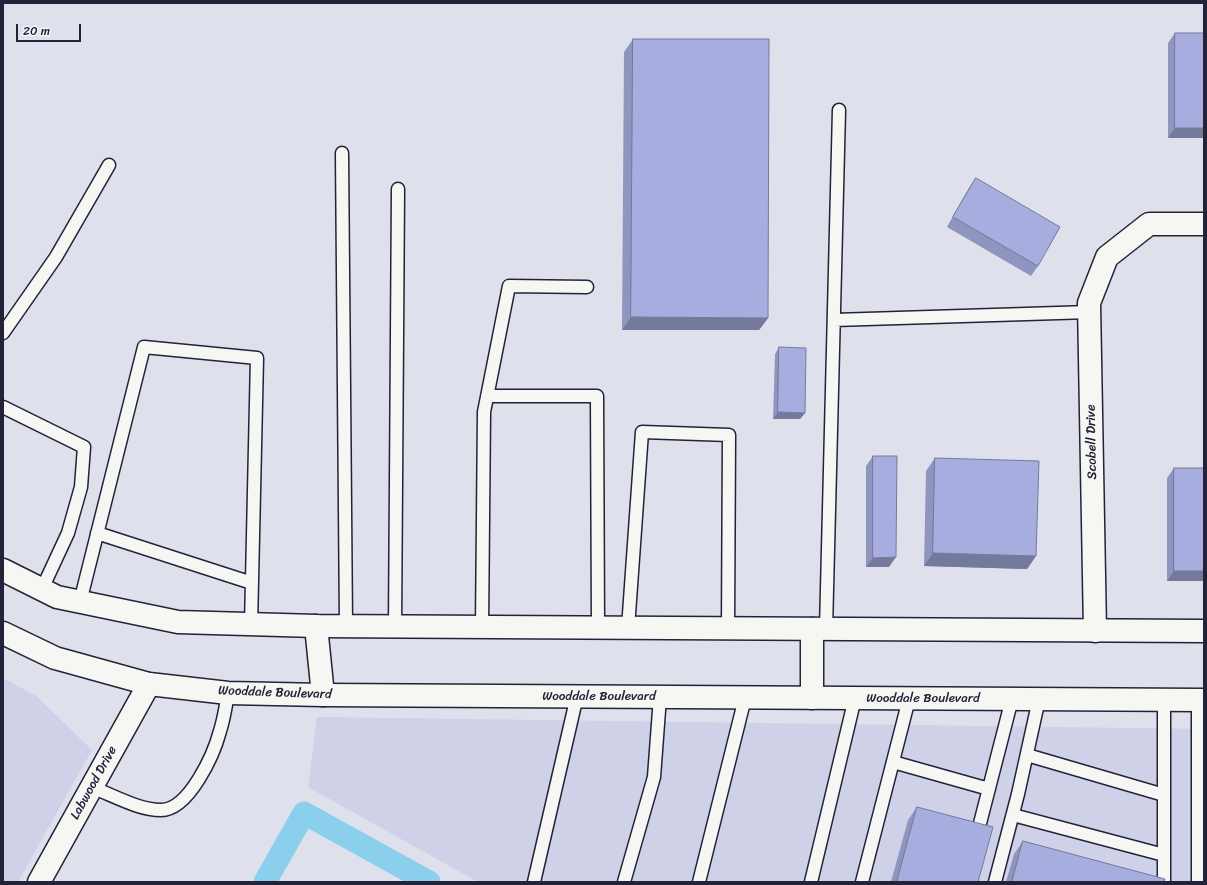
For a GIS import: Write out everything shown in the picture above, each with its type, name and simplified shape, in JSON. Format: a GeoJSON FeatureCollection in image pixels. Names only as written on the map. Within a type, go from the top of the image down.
{"type":"FeatureCollection","features":[{"type":"Feature","properties":{"kind":"street","name":"Scobell Drive"},"geometry":{"type":"LineString","coordinates":[[1095,631],[1089,303],[1107,257],[1149,224],[1204,224]]}},
{"type":"Feature","properties":{"kind":"street"},"geometry":{"type":"LineString","coordinates":[[3,570],[57,597],[178,622],[395,627],[1204,631]]}},
{"type":"Feature","properties":{"kind":"street"},"geometry":{"type":"LineString","coordinates":[[316,626],[323,695]]}},
{"type":"Feature","properties":{"kind":"street"},"geometry":{"type":"LineString","coordinates":[[812,698],[819,629]]}},
{"type":"Feature","properties":{"kind":"street","name":"Wooddale Boulevard"},"geometry":{"type":"LineString","coordinates":[[3,633],[55,658],[149,684],[228,692],[323,695],[1201,700]]}},
{"type":"Feature","properties":{"kind":"street","name":"Labwood Drive"},"geometry":{"type":"LineString","coordinates":[[39,882],[149,684]]}},
{"type":"Feature","properties":{"kind":"lane"},"geometry":{"type":"LineString","coordinates":[[819,629],[834,320],[838,110]]}},
{"type":"Feature","properties":{"kind":"lane"},"geometry":{"type":"LineString","coordinates":[[342,153],[346,626]]}},
{"type":"Feature","properties":{"kind":"lane"},"geometry":{"type":"LineString","coordinates":[[3,333],[56,257],[109,165]]}},
{"type":"Feature","properties":{"kind":"lane"},"geometry":{"type":"LineString","coordinates":[[395,627],[398,189]]}},
{"type":"Feature","properties":{"kind":"lane"},"geometry":{"type":"LineString","coordinates":[[482,627],[484,412],[508,286],[587,287]]}},
{"type":"Feature","properties":{"kind":"lane"},"geometry":{"type":"LineString","coordinates":[[834,320],[1090,312]]}},
{"type":"Feature","properties":{"kind":"lane"},"geometry":{"type":"LineString","coordinates":[[80,602],[144,347],[258,358],[251,624]]}},
{"type":"Feature","properties":{"kind":"lane"},"geometry":{"type":"LineString","coordinates":[[487,396],[597,396],[598,628]]}},
{"type":"Feature","properties":{"kind":"lane"},"geometry":{"type":"LineString","coordinates":[[3,407],[84,447],[81,488],[68,533],[42,589]]}},
{"type":"Feature","properties":{"kind":"lane"},"geometry":{"type":"LineString","coordinates":[[628,628],[642,432],[729,435],[728,628]]}},
{"type":"Feature","properties":{"kind":"lane"},"geometry":{"type":"LineString","coordinates":[[97,533],[252,583]]}},
{"type":"Feature","properties":{"kind":"lane"},"geometry":{"type":"LineString","coordinates":[[92,787],[142,807],[162,810],[175,806],[198,782],[220,732],[228,692]]}},
{"type":"Feature","properties":{"kind":"lane"},"geometry":{"type":"LineString","coordinates":[[534,882],[577,696]]}},
{"type":"Feature","properties":{"kind":"lane"},"geometry":{"type":"LineString","coordinates":[[624,882],[654,776],[660,697]]}},
{"type":"Feature","properties":{"kind":"lane"},"geometry":{"type":"LineString","coordinates":[[699,882],[744,698]]}},
{"type":"Feature","properties":{"kind":"lane"},"geometry":{"type":"LineString","coordinates":[[811,882],[856,698]]}},
{"type":"Feature","properties":{"kind":"lane"},"geometry":{"type":"LineString","coordinates":[[862,882],[909,698]]}},
{"type":"Feature","properties":{"kind":"lane"},"geometry":{"type":"LineString","coordinates":[[978,831],[1012,699]]}},
{"type":"Feature","properties":{"kind":"lane"},"geometry":{"type":"LineString","coordinates":[[995,882],[1039,699]]}},
{"type":"Feature","properties":{"kind":"lane"},"geometry":{"type":"LineString","coordinates":[[1164,700],[1164,882]]}},
{"type":"Feature","properties":{"kind":"lane"},"geometry":{"type":"LineString","coordinates":[[1198,882],[1201,700]]}},
{"type":"Feature","properties":{"kind":"lane"},"geometry":{"type":"LineString","coordinates":[[1026,755],[1164,795]]}},
{"type":"Feature","properties":{"kind":"lane"},"geometry":{"type":"LineString","coordinates":[[893,762],[988,789]]}},
{"type":"Feature","properties":{"kind":"lane"},"geometry":{"type":"LineString","coordinates":[[1012,815],[1164,855]]}},
{"type":"Feature","properties":{"kind":"shaded area"},"geometry":{"type":"Polygon","coordinates":[[[3,678],[36,696],[92,750],[18,882],[3,882],[3,678]]]}},
{"type":"Feature","properties":{"kind":"shaded area"},"geometry":{"type":"Polygon","coordinates":[[[317,717],[1204,729],[1204,882],[478,882],[308,787],[317,717]]]}},
{"type":"Feature","properties":{"kind":"building"},"geometry":{"type":"Polygon","coordinates":[[[1175,33],[1204,33],[1204,128],[1175,128],[1175,33]]]}},
{"type":"Feature","properties":{"kind":"building"},"geometry":{"type":"Polygon","coordinates":[[[633,39],[769,39],[768,318],[631,317],[633,39]]]}},
{"type":"Feature","properties":{"kind":"building"},"geometry":{"type":"Polygon","coordinates":[[[976,178],[1060,227],[1038,266],[953,217],[976,178]]]}},
{"type":"Feature","properties":{"kind":"building"},"geometry":{"type":"Polygon","coordinates":[[[779,347],[806,348],[805,413],[778,412],[779,347]]]}},
{"type":"Feature","properties":{"kind":"building"},"geometry":{"type":"Polygon","coordinates":[[[873,456],[897,456],[896,557],[873,558],[873,456]]]}},
{"type":"Feature","properties":{"kind":"building"},"geometry":{"type":"Polygon","coordinates":[[[935,458],[1039,461],[1036,556],[933,553],[935,458]]]}},
{"type":"Feature","properties":{"kind":"building"},"geometry":{"type":"Polygon","coordinates":[[[1174,468],[1204,468],[1204,571],[1174,571],[1174,468]]]}},
{"type":"Feature","properties":{"kind":"building"},"geometry":{"type":"Polygon","coordinates":[[[917,807],[993,827],[978,882],[897,882],[917,807]]]}},
{"type":"Feature","properties":{"kind":"building"},"geometry":{"type":"Polygon","coordinates":[[[1023,841],[1165,879],[1164,882],[1012,882],[1023,841]]]}},
{"type":"Feature","properties":{"kind":"waterway"},"geometry":{"type":"LineString","coordinates":[[265,882],[304,813],[429,882]]}}]}
